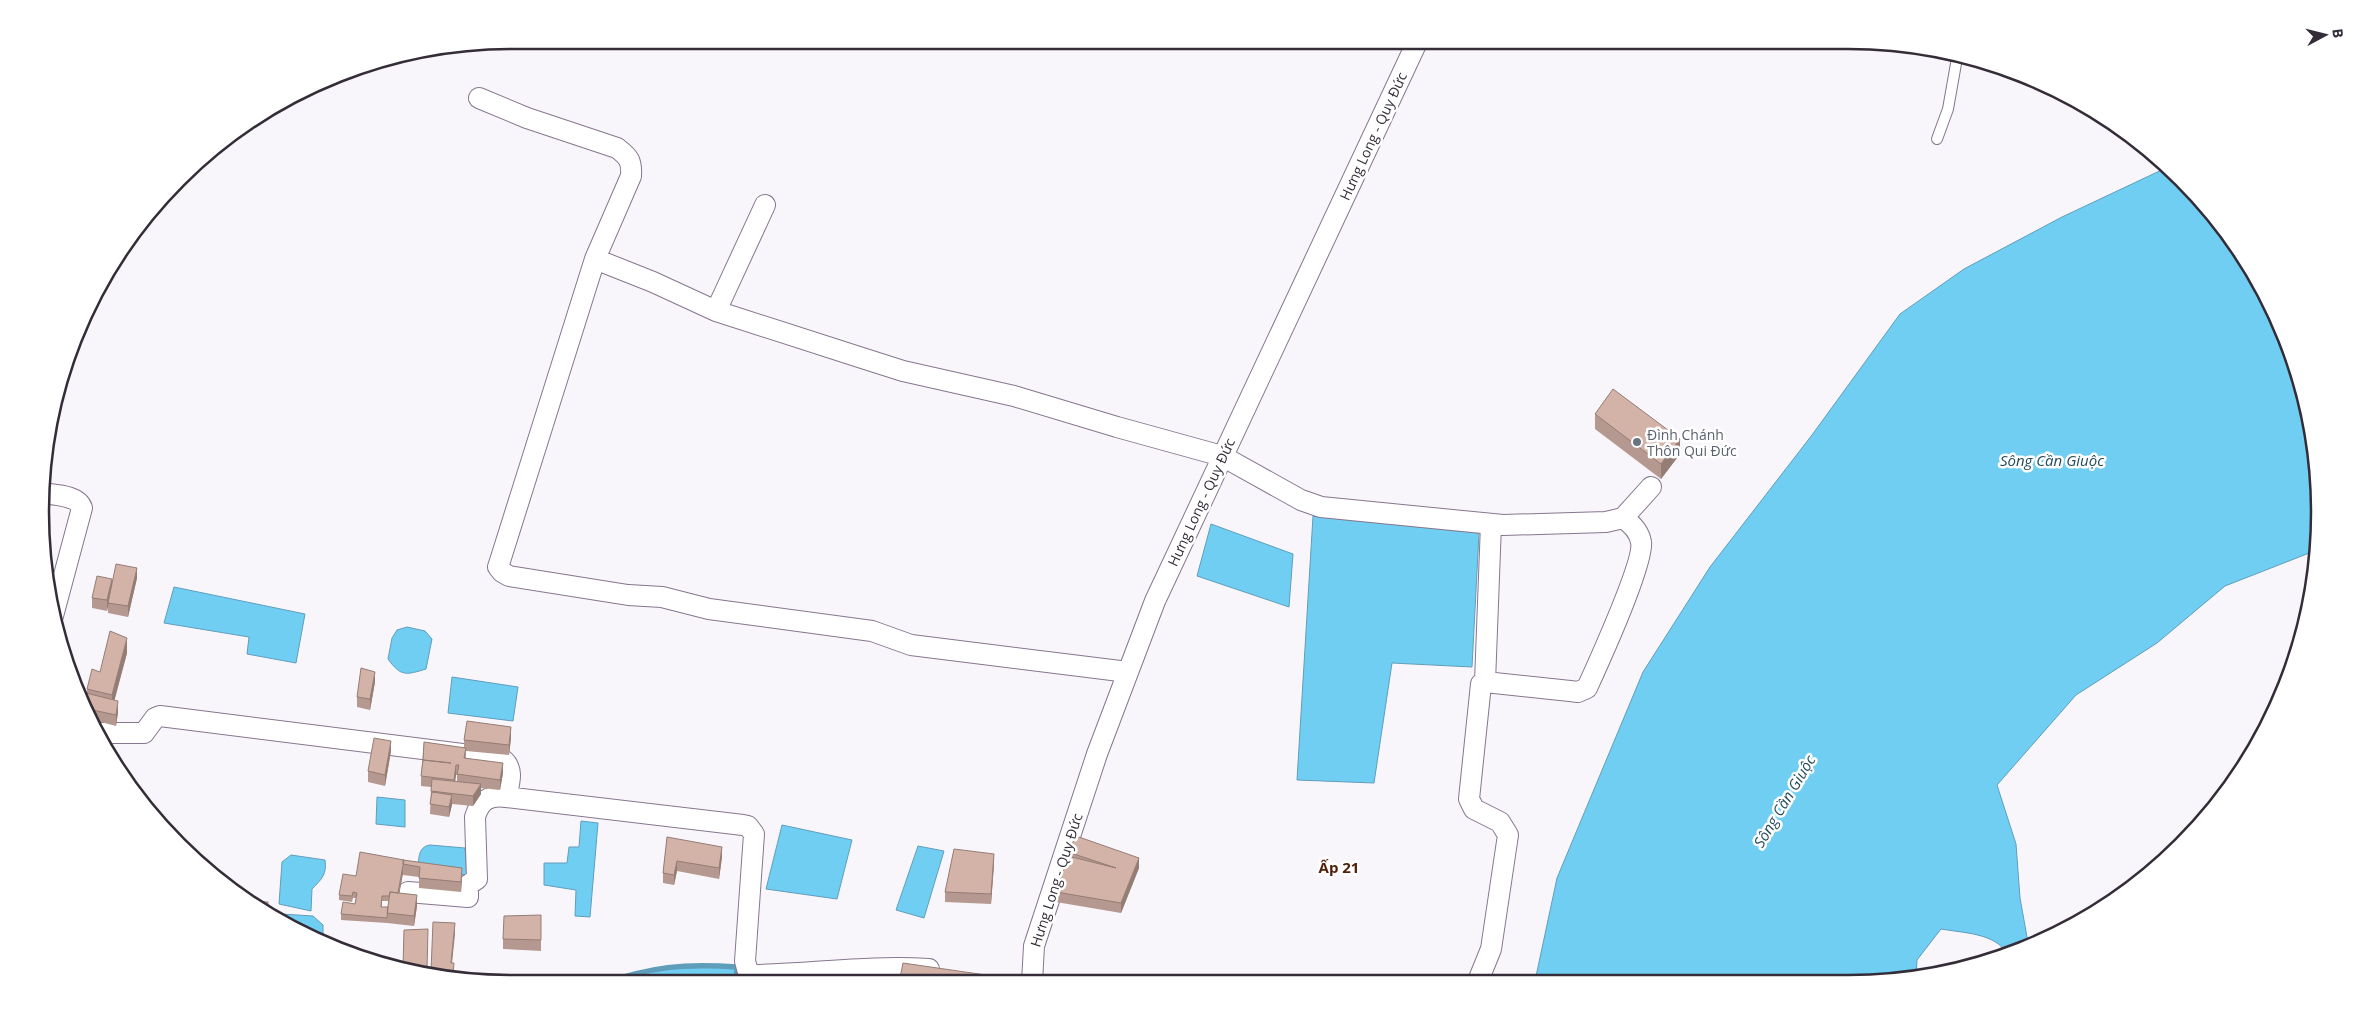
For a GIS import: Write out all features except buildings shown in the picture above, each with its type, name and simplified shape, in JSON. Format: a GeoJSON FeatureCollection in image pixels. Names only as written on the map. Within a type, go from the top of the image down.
{"type":"FeatureCollection","features":[{"type":"Feature","properties":{"kind":"street","name":"Hưng Long - Quy Đức"},"geometry":{"type":"LineString","coordinates":[[1032,975],[1034,946],[1097,754],[1155,601],[1414,49]]}},
{"type":"Feature","properties":{"kind":"street"},"geometry":{"type":"LineString","coordinates":[[478,98],[527,118],[617,148],[628,157],[632,165],[630,176],[594,260],[498,567],[502,572],[509,576],[628,595],[662,597],[709,609],[872,631],[910,645],[1128,672]]}},
{"type":"Feature","properties":{"kind":"street"},"geometry":{"type":"LineString","coordinates":[[716,311],[765,205]]}},
{"type":"Feature","properties":{"kind":"street"},"geometry":{"type":"LineString","coordinates":[[594,260],[653,282],[716,311],[903,371],[1014,396],[1222,456],[1301,500],[1321,507],[1492,524],[1606,522],[1623,518],[1651,487]]}},
{"type":"Feature","properties":{"kind":"street"},"geometry":{"type":"LineString","coordinates":[[50,494],[75,499],[81,504],[82,508],[58,601]]}},
{"type":"Feature","properties":{"kind":"street"},"geometry":{"type":"LineString","coordinates":[[1484,682],[1570,692],[1578,692],[1587,688],[1633,578],[1642,544],[1632,523],[1623,518]]}},
{"type":"Feature","properties":{"kind":"street"},"geometry":{"type":"LineString","coordinates":[[1480,975],[1491,949],[1508,836],[1500,822],[1474,809],[1469,799],[1480,684],[1484,682],[1492,524]]}},
{"type":"Feature","properties":{"kind":"street"},"geometry":{"type":"LineString","coordinates":[[105,733],[144,733],[156,718],[160,716],[502,759],[509,766],[511,775],[506,797]]}},
{"type":"Feature","properties":{"kind":"street"},"geometry":{"type":"LineString","coordinates":[[408,892],[468,897],[468,885],[477,879],[475,816],[482,802],[488,798],[506,797],[748,826],[754,834],[745,961],[748,972],[753,974],[793,974],[890,966],[931,969],[950,973]]}},
{"type":"Feature","properties":{"kind":"street","name":"Hưng Long - Quy Đức"},"geometry":{"type":"LineString","coordinates":[[1032,975],[1033,968]]}},
{"type":"Feature","properties":{"kind":"lane"},"geometry":{"type":"LineString","coordinates":[[1936,139],[1948,109],[1956,62]]}},
{"type":"Feature","properties":{"kind":"water","name":"Sông Cần Giuộc"},"geometry":{"type":"Polygon","coordinates":[[[2161,171],[2176,184],[2216,230],[2249,280],[2276,335],[2287,363],[2302,422],[2307,452],[2311,512],[2309,553],[2225,586],[2157,643],[2076,695],[1997,785],[2016,844],[2020,898],[2027,939],[2003,949],[1995,942],[1978,935],[1941,929],[1917,960],[1916,970],[1878,974],[1536,975],[1557,878],[1643,672],[1710,567],[1812,435],[1900,314],[1964,269],[2062,217],[2161,171]]]}},
{"type":"Feature","properties":{"kind":"water"},"geometry":{"type":"Polygon","coordinates":[[[1313,516],[1479,533],[1472,667],[1392,663],[1374,783],[1297,780],[1313,516]]]}},
{"type":"Feature","properties":{"kind":"water"},"geometry":{"type":"Polygon","coordinates":[[[1211,524],[1293,554],[1289,607],[1197,576],[1211,524]]]}},
{"type":"Feature","properties":{"kind":"water"},"geometry":{"type":"Polygon","coordinates":[[[174,587],[305,614],[296,663],[247,654],[249,637],[164,623],[174,587]]]}},
{"type":"Feature","properties":{"kind":"water"},"geometry":{"type":"Polygon","coordinates":[[[407,627],[425,631],[432,639],[426,669],[404,673],[400,672],[388,659],[392,638],[397,630],[407,627]]]}},
{"type":"Feature","properties":{"kind":"water"},"geometry":{"type":"Polygon","coordinates":[[[452,677],[518,687],[513,721],[448,713],[452,677]]]}},
{"type":"Feature","properties":{"kind":"water"},"geometry":{"type":"Polygon","coordinates":[[[377,797],[405,800],[405,827],[376,824],[377,797]]]}},
{"type":"Feature","properties":{"kind":"water"},"geometry":{"type":"Polygon","coordinates":[[[581,821],[598,823],[590,917],[575,916],[576,890],[544,885],[544,863],[567,863],[569,847],[579,847],[581,821]]]}},
{"type":"Feature","properties":{"kind":"water"},"geometry":{"type":"Polygon","coordinates":[[[782,825],[852,840],[837,899],[766,889],[782,825]]]}},
{"type":"Feature","properties":{"kind":"water"},"geometry":{"type":"Polygon","coordinates":[[[430,845],[465,848],[467,875],[418,871],[421,851],[430,845]]]}},
{"type":"Feature","properties":{"kind":"water"},"geometry":{"type":"Polygon","coordinates":[[[918,846],[944,851],[924,918],[896,910],[918,846]]]}},
{"type":"Feature","properties":{"kind":"water"},"geometry":{"type":"Polygon","coordinates":[[[291,855],[325,860],[323,876],[312,889],[311,911],[279,904],[282,862],[291,855]]]}},
{"type":"Feature","properties":{"kind":"water"},"geometry":{"type":"Polygon","coordinates":[[[282,914],[313,916],[323,925],[323,934],[282,914]]]}},
{"type":"Feature","properties":{"kind":"water"},"geometry":{"type":"Polygon","coordinates":[[[698,965],[737,967],[736,975],[633,975],[662,967],[698,965]]]}},
{"type":"Feature","properties":{"kind":"waterway"},"geometry":{"type":"LineString","coordinates":[[632,975],[652,970],[684,966],[737,967],[736,975]]}},
{"type":"Feature","properties":{"kind":"place","name":"Đình Chánh Thôn Qui Đức"},"geometry":{"type":"Point","coordinates":[1637,442]}},
{"type":"Feature","properties":{"kind":"district","name":"Ấp 21"},"geometry":{"type":"Point","coordinates":[1339,867]}}]}
